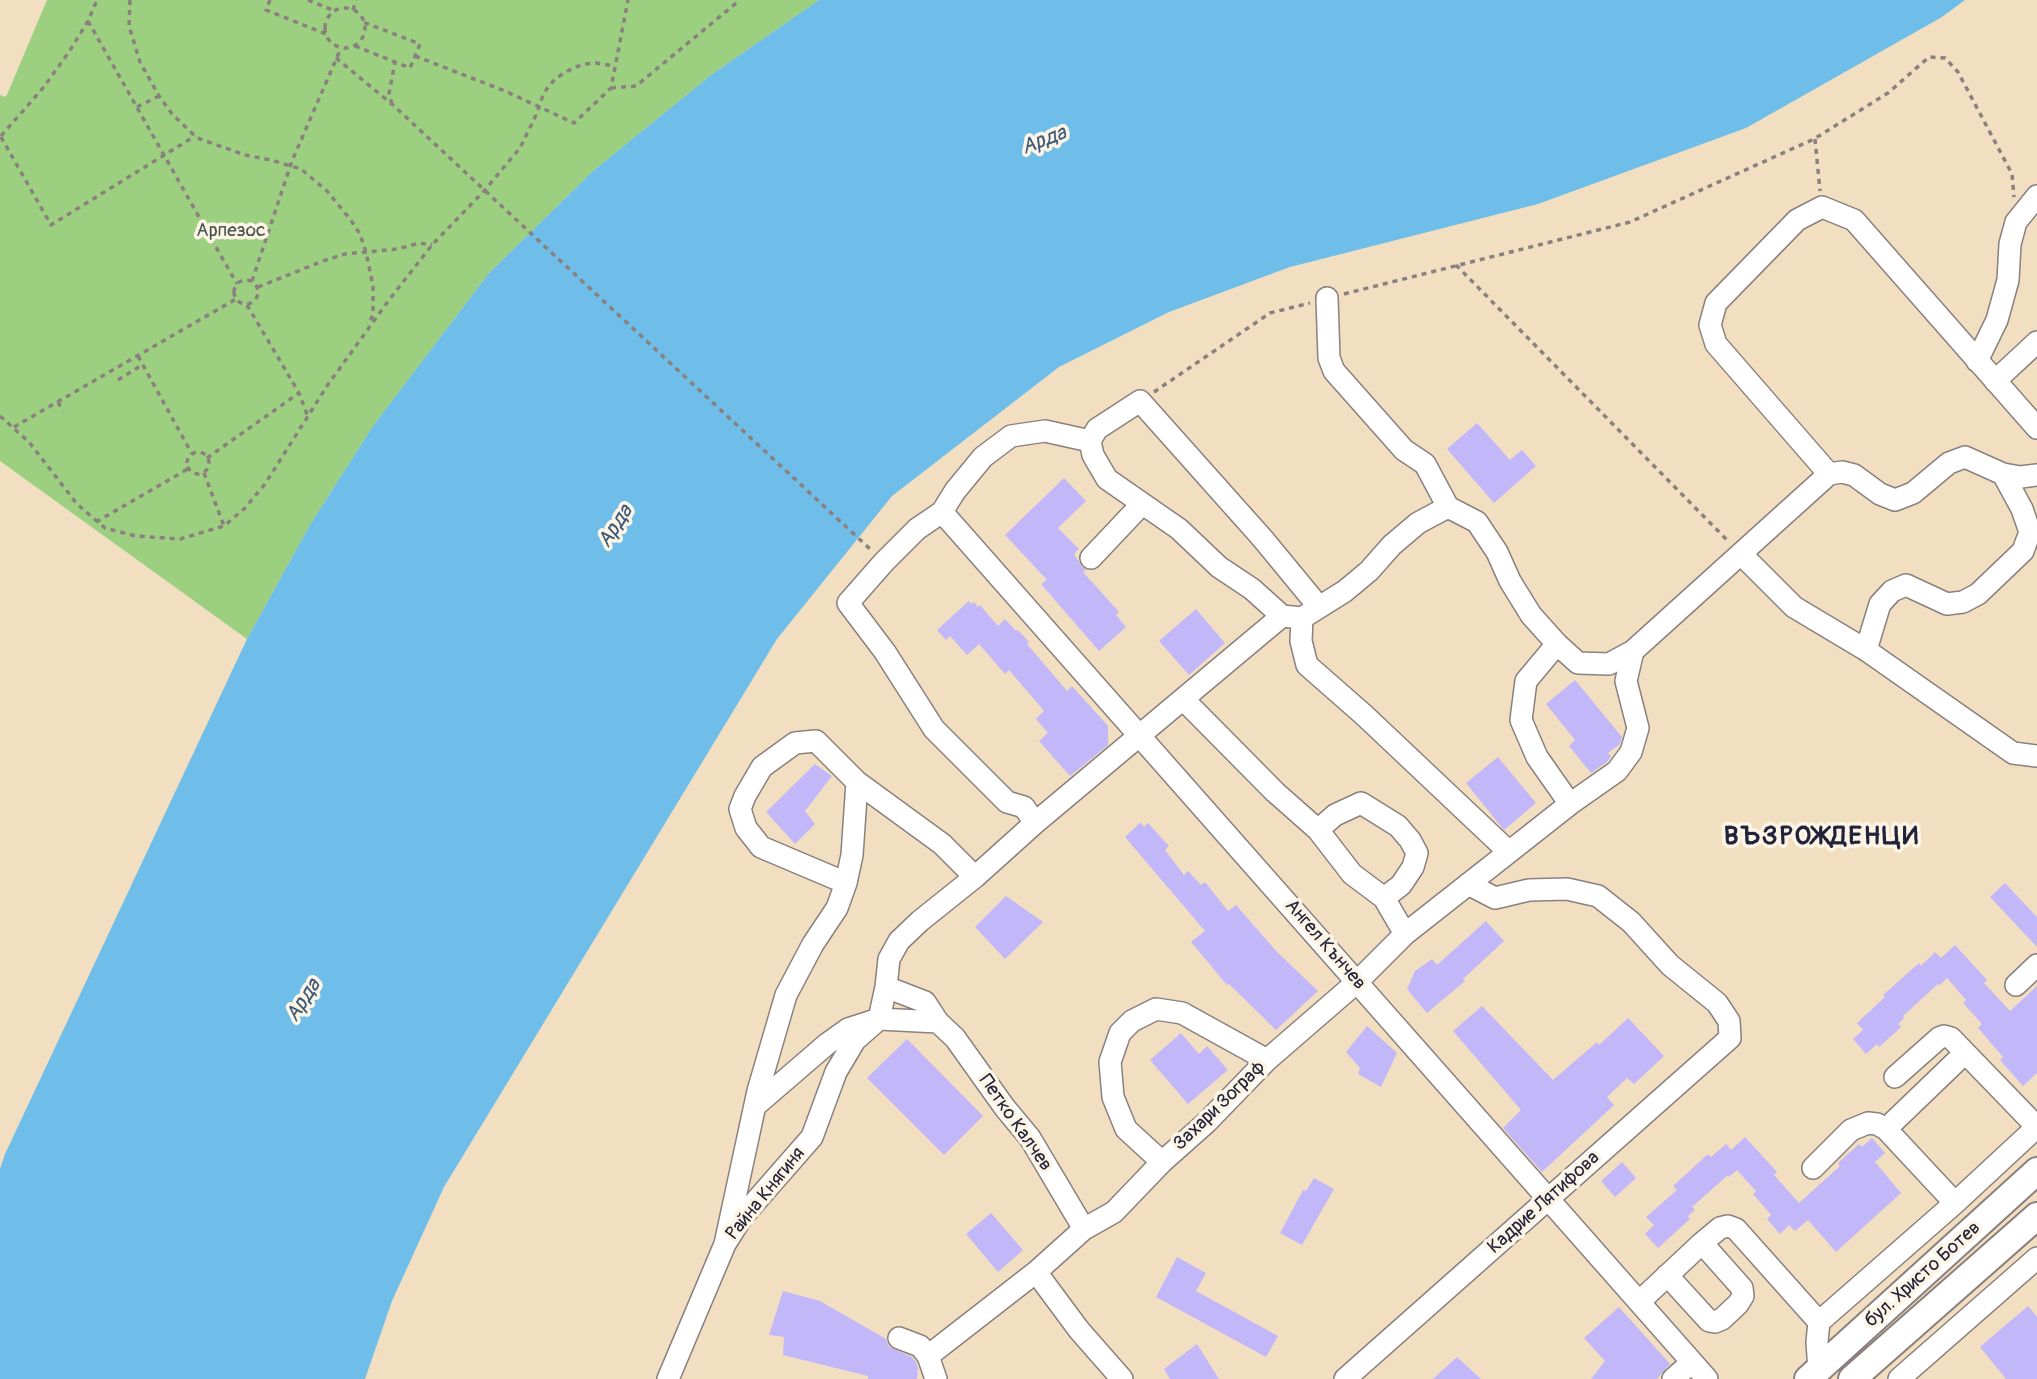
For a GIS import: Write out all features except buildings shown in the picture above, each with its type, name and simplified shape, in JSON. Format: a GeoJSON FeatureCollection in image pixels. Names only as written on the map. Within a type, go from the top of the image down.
{"type":"FeatureCollection","features":[{"type":"Feature","properties":{"kind":"main road","name":"бул. Христо Ботев"},"geometry":{"type":"LineString","coordinates":[[1813,1374],[2037,1171]]}},
{"type":"Feature","properties":{"kind":"main road","name":"бул. Христо Ботев"},"geometry":{"type":"LineString","coordinates":[[1852,1379],[2037,1216]]}},
{"type":"Feature","properties":{"kind":"street"},"geometry":{"type":"LineString","coordinates":[[1977,361],[1997,320],[2008,280],[2010,244],[2016,222],[2037,196]]}},
{"type":"Feature","properties":{"kind":"street"},"geometry":{"type":"LineString","coordinates":[[1829,474],[1716,344],[1710,325],[1716,303],[1797,220],[1822,206],[1854,220],[2037,428]]}},
{"type":"Feature","properties":{"kind":"street"},"geometry":{"type":"LineString","coordinates":[[1327,299],[1329,358],[1334,371],[1404,450],[1425,464],[1448,507],[1477,522],[1531,614],[1578,663],[1609,664],[1633,651],[1829,474],[1842,472],[1854,475],[1880,494],[1895,500],[1913,493],[1949,463],[1965,457],[2003,474],[2021,477],[2037,475]]}},
{"type":"Feature","properties":{"kind":"street"},"geometry":{"type":"LineString","coordinates":[[1995,381],[2037,342]]}},
{"type":"Feature","properties":{"kind":"street"},"geometry":{"type":"LineString","coordinates":[[1301,614],[1252,589],[1219,567],[1179,530],[1107,479],[1093,455],[1090,441],[1097,429],[1140,401],[1263,539],[1301,614],[1301,641],[1307,665],[1509,852]]}},
{"type":"Feature","properties":{"kind":"street"},"geometry":{"type":"LineString","coordinates":[[1035,823],[1024,807],[1007,802],[934,729],[885,652],[848,603],[917,529],[942,512],[955,491],[983,457],[1011,436],[1045,431],[1090,441]]}},
{"type":"Feature","properties":{"kind":"street"},"geometry":{"type":"LineString","coordinates":[[1866,650],[1880,604],[1892,591],[1906,585],[1947,604],[1963,602],[1978,594],[2023,551],[2030,532],[2022,509],[2003,474]]}},
{"type":"Feature","properties":{"kind":"street"},"geometry":{"type":"LineString","coordinates":[[1091,558],[1141,505]]}},
{"type":"Feature","properties":{"kind":"street"},"geometry":{"type":"LineString","coordinates":[[879,1018],[889,959],[899,942],[920,921],[1183,699],[1301,614],[1345,591],[1418,523],[1448,507]]}},
{"type":"Feature","properties":{"kind":"street","name":"Ангел Кънчев"},"geometry":{"type":"LineString","coordinates":[[942,512],[1707,1379]]}},
{"type":"Feature","properties":{"kind":"street"},"geometry":{"type":"LineString","coordinates":[[1741,554],[1794,607],[1866,650],[2013,753],[2037,756]]}},
{"type":"Feature","properties":{"kind":"street"},"geometry":{"type":"LineString","coordinates":[[1557,644],[1525,681],[1521,720],[1537,757],[1570,804]]}},
{"type":"Feature","properties":{"kind":"street","name":"Захари Зограф"},"geometry":{"type":"LineString","coordinates":[[928,1356],[1036,1272],[1084,1230],[1114,1212],[1162,1162],[1208,1122],[1267,1060],[1357,982],[1405,934],[1570,804],[1617,771],[1632,752],[1638,728],[1626,681],[1633,651]]}},
{"type":"Feature","properties":{"kind":"street"},"geometry":{"type":"LineString","coordinates":[[1183,699],[1275,792],[1318,830],[1352,874],[1384,898],[1405,934]]}},
{"type":"Feature","properties":{"kind":"street"},"geometry":{"type":"LineString","coordinates":[[846,883],[761,847],[746,828],[740,809],[744,796],[762,767],[795,743],[816,741],[857,782],[942,844],[975,877]]}},
{"type":"Feature","properties":{"kind":"street"},"geometry":{"type":"LineString","coordinates":[[725,1244],[755,1106],[786,995],[813,944],[837,908],[846,883],[852,855],[857,782]]}},
{"type":"Feature","properties":{"kind":"street"},"geometry":{"type":"LineString","coordinates":[[1318,830],[1335,815],[1361,803],[1398,826],[1417,853],[1413,867],[1401,884],[1384,898]]}},
{"type":"Feature","properties":{"kind":"street","name":"Кадрие Лятифова"},"geometry":{"type":"LineString","coordinates":[[1346,1379],[1730,1038],[1729,1021],[1717,1003],[1670,965],[1631,922],[1598,896],[1555,889],[1529,890],[1495,898],[1468,884]]}},
{"type":"Feature","properties":{"kind":"street"},"geometry":{"type":"LineString","coordinates":[[2016,985],[2037,965]]}},
{"type":"Feature","properties":{"kind":"street","name":"Петко Калчев"},"geometry":{"type":"LineString","coordinates":[[886,987],[925,1002],[955,1038],[1030,1138],[1084,1230]]}},
{"type":"Feature","properties":{"kind":"street"},"geometry":{"type":"LineString","coordinates":[[1162,1162],[1126,1129],[1113,1097],[1110,1062],[1120,1032],[1132,1021],[1156,1009],[1182,1013],[1267,1060]]}},
{"type":"Feature","properties":{"kind":"street"},"geometry":{"type":"LineString","coordinates":[[755,1106],[848,1029],[879,1018],[939,1022]]}},
{"type":"Feature","properties":{"kind":"street","name":"Райна Княгиня"},"geometry":{"type":"LineString","coordinates":[[668,1379],[725,1244],[742,1217],[812,1137],[836,1072],[855,1040],[879,1018]]}},
{"type":"Feature","properties":{"kind":"street"},"geometry":{"type":"LineString","coordinates":[[1813,1374],[1819,1321],[1955,1203],[2037,1127],[1951,1038],[1939,1038],[1895,1077]]}},
{"type":"Feature","properties":{"kind":"street"},"geometry":{"type":"LineString","coordinates":[[1886,1129],[1965,1053]]}},
{"type":"Feature","properties":{"kind":"street"},"geometry":{"type":"LineString","coordinates":[[1813,1168],[1851,1130],[1859,1125],[1877,1124],[1886,1129],[1955,1203]]}},
{"type":"Feature","properties":{"kind":"street"},"geometry":{"type":"LineString","coordinates":[[1639,1302],[1702,1243],[1720,1228],[1728,1226],[1736,1229],[1819,1321]]}},
{"type":"Feature","properties":{"kind":"street"},"geometry":{"type":"LineString","coordinates":[[1667,1275],[1709,1321],[1722,1319],[1738,1304],[1743,1296],[1742,1288],[1702,1243]]}},
{"type":"Feature","properties":{"kind":"street"},"geometry":{"type":"LineString","coordinates":[[1899,1379],[2037,1258]]}},
{"type":"Feature","properties":{"kind":"street"},"geometry":{"type":"LineString","coordinates":[[1036,1272],[1079,1330],[1122,1379]]}},
{"type":"Feature","properties":{"kind":"street"},"geometry":{"type":"LineString","coordinates":[[898,1338],[920,1346],[928,1356],[936,1379]]}},
{"type":"Feature","properties":{"kind":"street"},"geometry":{"type":"LineString","coordinates":[[1673,1379],[1692,1362]]}},
{"type":"Feature","properties":{"kind":"path"},"geometry":{"type":"LineString","coordinates":[[97,0],[69,52],[43,88],[0,138],[51,225],[195,136]]}},
{"type":"Feature","properties":{"kind":"path"},"geometry":{"type":"LineString","coordinates":[[130,0],[130,26],[140,62],[172,114],[195,136],[245,155],[301,169],[327,191],[350,219],[360,234],[373,286],[373,315],[363,336]]}},
{"type":"Feature","properties":{"kind":"path"},"geometry":{"type":"LineString","coordinates":[[270,0],[266,10],[326,34],[334,45],[341,48],[355,46],[410,68],[420,44],[363,22]]}},
{"type":"Feature","properties":{"kind":"path"},"geometry":{"type":"LineString","coordinates":[[308,0],[335,11]]}},
{"type":"Feature","properties":{"kind":"path"},"geometry":{"type":"LineString","coordinates":[[353,10],[356,0]]}},
{"type":"Feature","properties":{"kind":"path"},"geometry":{"type":"LineString","coordinates":[[415,56],[574,122],[611,88],[628,0]]}},
{"type":"Feature","properties":{"kind":"path"},"geometry":{"type":"LineString","coordinates":[[611,88],[636,86],[740,0]]}},
{"type":"Feature","properties":{"kind":"path"},"geometry":{"type":"LineString","coordinates":[[326,34],[327,22],[335,11],[353,10],[358,13],[365,30],[355,46]]}},
{"type":"Feature","properties":{"kind":"path"},"geometry":{"type":"LineString","coordinates":[[88,21],[237,284]]}},
{"type":"Feature","properties":{"kind":"path"},"geometry":{"type":"LineString","coordinates":[[252,281],[290,166],[341,48]]}},
{"type":"Feature","properties":{"kind":"path"},"geometry":{"type":"LineString","coordinates":[[1140,401],[1270,313],[1630,222],[1814,139],[1888,93],[1929,57],[1945,58],[1958,72],[2012,174],[2016,222]]}},
{"type":"Feature","properties":{"kind":"path"},"geometry":{"type":"LineString","coordinates":[[336,58],[393,105],[861,540]]}},
{"type":"Feature","properties":{"kind":"path"},"geometry":{"type":"LineString","coordinates":[[393,105],[389,94],[395,62]]}},
{"type":"Feature","properties":{"kind":"path"},"geometry":{"type":"LineString","coordinates":[[0,416],[29,442],[77,504],[96,522],[119,533],[159,539],[180,539],[224,526],[245,508],[265,484],[327,386],[432,245],[484,191],[520,148],[548,87],[556,78],[573,68],[596,62],[615,66]]}},
{"type":"Feature","properties":{"kind":"path"},"geometry":{"type":"LineString","coordinates":[[136,107],[159,96]]}},
{"type":"Feature","properties":{"kind":"path"},"geometry":{"type":"LineString","coordinates":[[1814,139],[1822,206]]}},
{"type":"Feature","properties":{"kind":"path"},"geometry":{"type":"LineString","coordinates":[[258,287],[345,254],[397,249],[420,243],[432,245]]}},
{"type":"Feature","properties":{"kind":"path"},"geometry":{"type":"LineString","coordinates":[[1455,265],[1741,554]]}},
{"type":"Feature","properties":{"kind":"path"},"geometry":{"type":"LineString","coordinates":[[247,304],[257,299],[259,291],[252,281],[244,280],[237,284],[234,292],[236,299],[247,304],[299,393],[308,417]]}},
{"type":"Feature","properties":{"kind":"path"},"geometry":{"type":"LineString","coordinates":[[14,427],[236,299]]}},
{"type":"Feature","properties":{"kind":"path"},"geometry":{"type":"LineString","coordinates":[[138,356],[192,454]]}},
{"type":"Feature","properties":{"kind":"path"},"geometry":{"type":"LineString","coordinates":[[118,380],[142,366]]}},
{"type":"Feature","properties":{"kind":"path"},"geometry":{"type":"LineString","coordinates":[[207,458],[299,393]]}},
{"type":"Feature","properties":{"kind":"path"},"geometry":{"type":"LineString","coordinates":[[58,402],[63,411]]}},
{"type":"Feature","properties":{"kind":"path"},"geometry":{"type":"LineString","coordinates":[[188,469],[197,474],[204,472],[209,464],[207,458],[200,453],[192,454]]}},
{"type":"Feature","properties":{"kind":"path"},"geometry":{"type":"LineString","coordinates":[[188,469],[187,462],[192,454]]}},
{"type":"Feature","properties":{"kind":"path"},"geometry":{"type":"LineString","coordinates":[[96,522],[188,469]]}},
{"type":"Feature","properties":{"kind":"path"},"geometry":{"type":"LineString","coordinates":[[204,472],[224,526]]}},
{"type":"Feature","properties":{"kind":"green space","name":"Арпезос"},"geometry":{"type":"Polygon","coordinates":[[[47,0],[819,0],[711,75],[593,171],[489,273],[373,426],[311,523],[247,639],[0,461],[0,95],[6,97],[47,0]]]}},
{"type":"Feature","properties":{"kind":"water","name":"Арда"},"geometry":{"type":"Polygon","coordinates":[[[819,0],[1965,0],[1942,17],[1746,128],[1538,204],[1290,267],[1169,312],[1059,367],[892,496],[777,639],[444,1187],[392,1301],[365,1379],[0,1379],[0,1169],[5,1154],[247,639],[311,523],[373,426],[489,273],[593,171],[711,75],[819,0]]]}},
{"type":"Feature","properties":{"kind":"district","name":"ВЪЗРОЖДЕНЦИ"},"geometry":{"type":"Point","coordinates":[1822,837]}}]}
